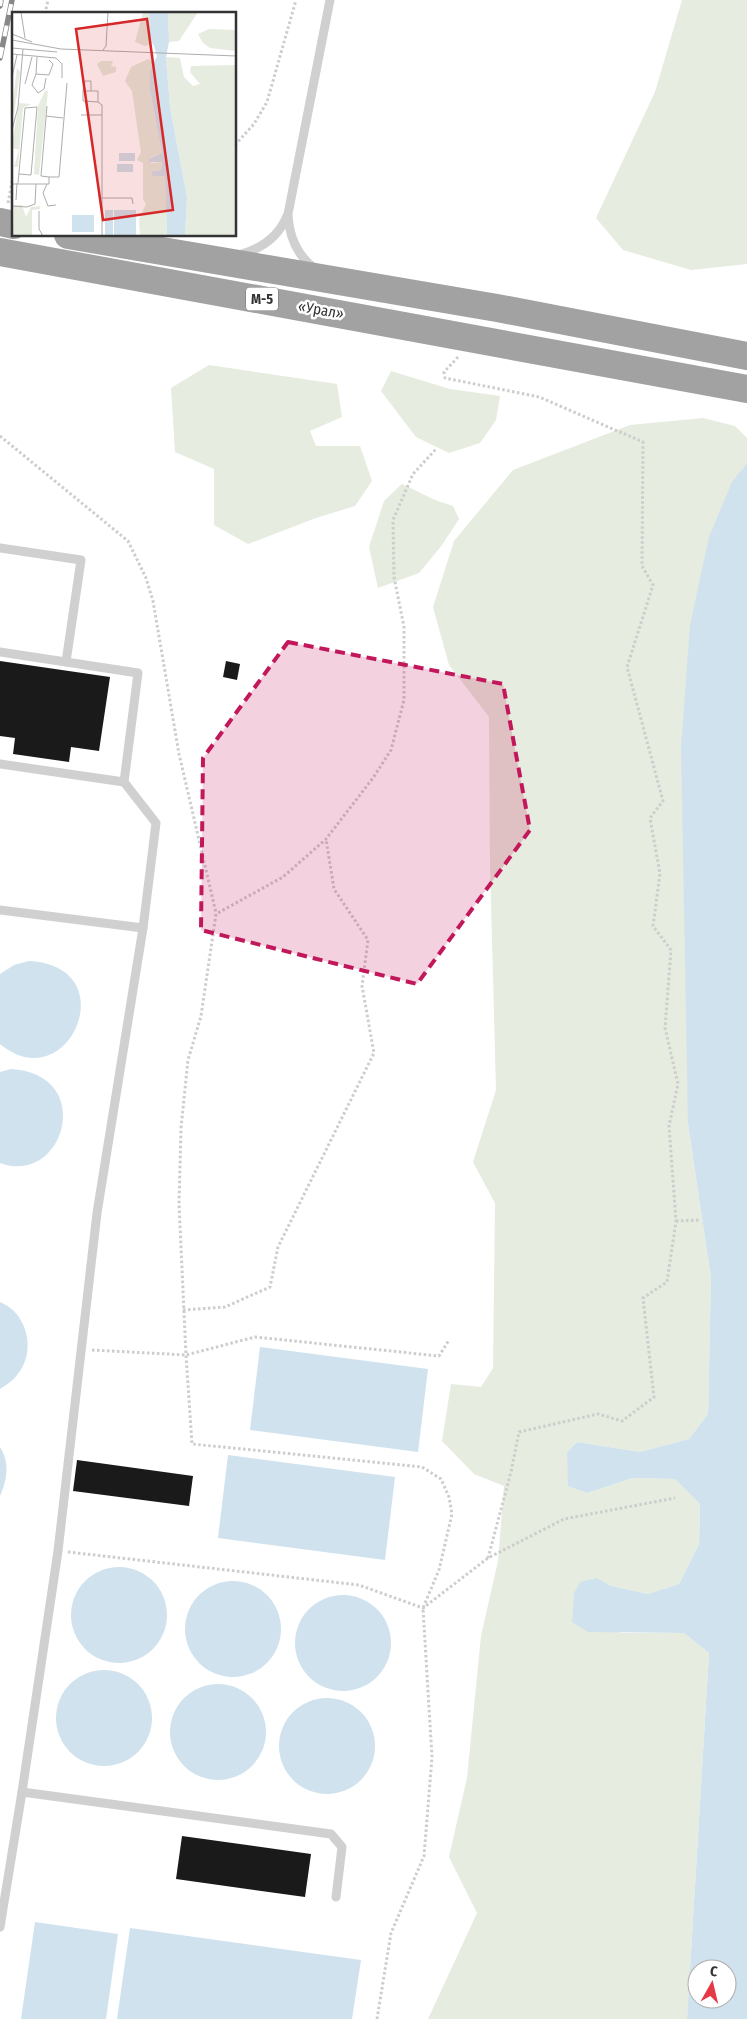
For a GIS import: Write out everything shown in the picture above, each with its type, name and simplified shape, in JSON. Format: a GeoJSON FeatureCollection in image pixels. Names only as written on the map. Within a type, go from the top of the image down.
{"type":"FeatureCollection","features":[{"type":"Feature","properties":{"kind":"highway","name":"«Урал»"},"geometry":{"type":"LineString","coordinates":[[74,236],[497,308],[747,356]]}},
{"type":"Feature","properties":{"kind":"highway","name":"«Урал»"},"geometry":{"type":"LineString","coordinates":[[0,252],[747,389]]}},
{"type":"Feature","properties":{"kind":"lane"},"geometry":{"type":"LineString","coordinates":[[330,0],[288,214],[290,233],[301,256],[321,273],[341,282]]}},
{"type":"Feature","properties":{"kind":"lane"},"geometry":{"type":"LineString","coordinates":[[213,260],[235,256],[259,248],[278,232],[288,214]]}},
{"type":"Feature","properties":{"kind":"lane"},"geometry":{"type":"LineString","coordinates":[[0,548],[81,560],[66,662]]}},
{"type":"Feature","properties":{"kind":"lane"},"geometry":{"type":"LineString","coordinates":[[0,652],[138,673],[124,782]]}},
{"type":"Feature","properties":{"kind":"lane"},"geometry":{"type":"LineString","coordinates":[[0,764],[124,782],[156,823],[143,928],[97,1213],[58,1551],[0,1927]]}},
{"type":"Feature","properties":{"kind":"lane"},"geometry":{"type":"LineString","coordinates":[[0,910],[143,928]]}},
{"type":"Feature","properties":{"kind":"lane"},"geometry":{"type":"LineString","coordinates":[[22,1792],[331,1834],[342,1848],[336,1897]]}},
{"type":"Feature","properties":{"kind":"path"},"geometry":{"type":"LineString","coordinates":[[236,144],[254,124],[267,102],[296,0]]}},
{"type":"Feature","properties":{"kind":"path"},"geometry":{"type":"LineString","coordinates":[[461,354],[444,372],[444,378],[539,397],[643,442],[642,566],[653,586],[627,667],[663,801],[650,818],[660,874],[652,926],[671,950],[665,1028],[678,1084],[669,1126],[676,1221],[668,1282],[643,1298],[654,1398],[622,1421],[598,1414],[519,1432],[511,1472],[488,1558]]}},
{"type":"Feature","properties":{"kind":"path"},"geometry":{"type":"LineString","coordinates":[[0,436],[128,541],[146,578],[153,600],[179,754],[216,914],[201,1016],[188,1060],[181,1128],[178,1204],[192,1444],[422,1466],[441,1480],[449,1497],[452,1514],[439,1570],[423,1608],[432,1757],[424,1856],[391,1933],[377,2019]]}},
{"type":"Feature","properties":{"kind":"path"},"geometry":{"type":"LineString","coordinates":[[216,914],[283,877],[326,839],[373,778],[391,750],[404,700],[404,627],[394,578],[393,520],[412,474],[436,448]]}},
{"type":"Feature","properties":{"kind":"path"},"geometry":{"type":"LineString","coordinates":[[184,1310],[224,1307],[270,1287],[278,1247],[374,1053],[362,986],[368,940],[334,889],[326,839]]}},
{"type":"Feature","properties":{"kind":"path"},"geometry":{"type":"LineString","coordinates":[[676,1221],[701,1220]]}},
{"type":"Feature","properties":{"kind":"path"},"geometry":{"type":"LineString","coordinates":[[81,1350],[186,1355],[255,1337],[439,1356],[449,1340]]}},
{"type":"Feature","properties":{"kind":"path"},"geometry":{"type":"LineString","coordinates":[[423,1608],[488,1558],[564,1519],[675,1498]]}},
{"type":"Feature","properties":{"kind":"path"},"geometry":{"type":"LineString","coordinates":[[58,1551],[359,1585],[423,1608]]}},
{"type":"Feature","properties":{"kind":"highlighted area"},"geometry":{"type":"Polygon","coordinates":[[[288,642],[503,684],[530,830],[417,984],[201,930],[203,758],[288,642]]]}},
{"type":"Feature","properties":{"kind":"shaded area"},"geometry":{"type":"Polygon","coordinates":[[[682,0],[747,0],[747,264],[691,270],[623,250],[596,218],[655,92],[682,0]]]}},
{"type":"Feature","properties":{"kind":"shaded area"},"geometry":{"type":"Polygon","coordinates":[[[209,365],[337,384],[342,417],[310,431],[316,446],[360,446],[372,481],[355,506],[316,518],[248,544],[214,525],[214,469],[175,452],[171,388],[209,365]]]}},
{"type":"Feature","properties":{"kind":"shaded area"},"geometry":{"type":"Polygon","coordinates":[[[391,371],[450,389],[500,396],[496,420],[480,443],[449,453],[416,437],[381,391],[391,371]]]}},
{"type":"Feature","properties":{"kind":"shaded area"},"geometry":{"type":"Polygon","coordinates":[[[703,418],[735,426],[747,438],[747,463],[732,483],[688,1124],[711,1278],[708,1414],[689,1439],[640,1452],[577,1442],[567,1452],[569,1486],[587,1493],[633,1478],[675,1479],[700,1504],[699,1544],[679,1584],[648,1594],[611,1586],[597,1578],[620,1633],[684,1633],[709,1653],[691,1959],[687,1959],[687,2019],[428,2019],[477,1913],[449,1857],[467,1778],[481,1636],[498,1561],[504,1486],[474,1474],[442,1441],[451,1384],[481,1387],[493,1368],[495,1203],[473,1162],[496,1090],[490,865],[489,717],[449,665],[433,607],[454,541],[513,470],[630,425],[703,418]]]}},
{"type":"Feature","properties":{"kind":"shaded area"},"geometry":{"type":"Polygon","coordinates":[[[402,484],[435,500],[453,506],[459,519],[442,545],[419,573],[378,588],[369,547],[384,501],[402,484]]]}},
{"type":"Feature","properties":{"kind":"water"},"geometry":{"type":"Polygon","coordinates":[[[747,463],[747,2019],[687,2019],[688,2009],[737,2009],[737,1959],[691,1959],[709,1653],[684,1633],[588,1632],[572,1622],[574,1593],[580,1582],[597,1578],[611,1586],[648,1594],[679,1584],[699,1544],[700,1504],[675,1479],[633,1478],[587,1493],[568,1486],[567,1452],[577,1442],[640,1452],[689,1439],[708,1414],[711,1278],[688,1124],[681,747],[690,625],[709,537],[732,482],[747,463]]]}},
{"type":"Feature","properties":{"kind":"water"},"geometry":{"type":"Polygon","coordinates":[[[29,961],[59,968],[75,984],[81,1004],[77,1026],[65,1044],[47,1056],[25,1057],[0,1044],[0,974],[14,965],[29,961]]]}},
{"type":"Feature","properties":{"kind":"water"},"geometry":{"type":"Polygon","coordinates":[[[11,1069],[38,1075],[55,1089],[62,1107],[62,1127],[54,1145],[41,1159],[22,1166],[0,1163],[0,1072],[11,1069]]]}},
{"type":"Feature","properties":{"kind":"water"},"geometry":{"type":"Polygon","coordinates":[[[0,1302],[9,1307],[22,1322],[28,1342],[25,1362],[20,1371],[0,1389],[0,1302]]]}},
{"type":"Feature","properties":{"kind":"water"},"geometry":{"type":"Polygon","coordinates":[[[260,1347],[428,1369],[418,1452],[250,1430],[260,1347]]]}},
{"type":"Feature","properties":{"kind":"water"},"geometry":{"type":"Polygon","coordinates":[[[0,1447],[5,1459],[6,1471],[0,1496],[0,1447]]]}},
{"type":"Feature","properties":{"kind":"water"},"geometry":{"type":"Polygon","coordinates":[[[228,1455],[395,1477],[385,1560],[218,1538],[228,1455]]]}},
{"type":"Feature","properties":{"kind":"water"},"geometry":{"type":"Polygon","coordinates":[[[119,1567],[137,1571],[153,1581],[163,1597],[167,1615],[163,1633],[153,1649],[137,1659],[119,1663],[101,1659],[85,1649],[75,1633],[71,1615],[75,1597],[85,1581],[101,1571],[119,1567]]]}},
{"type":"Feature","properties":{"kind":"water"},"geometry":{"type":"Polygon","coordinates":[[[233,1581],[251,1585],[267,1595],[277,1611],[281,1629],[277,1647],[267,1663],[251,1673],[233,1677],[215,1673],[199,1663],[189,1647],[185,1629],[189,1611],[199,1595],[215,1585],[233,1581]]]}},
{"type":"Feature","properties":{"kind":"water"},"geometry":{"type":"Polygon","coordinates":[[[343,1595],[361,1599],[377,1609],[387,1625],[391,1643],[387,1661],[377,1677],[361,1687],[343,1691],[325,1687],[309,1677],[299,1661],[295,1643],[299,1625],[309,1609],[325,1599],[343,1595]]]}},
{"type":"Feature","properties":{"kind":"water"},"geometry":{"type":"Polygon","coordinates":[[[104,1670],[122,1674],[138,1684],[148,1700],[152,1718],[148,1736],[138,1752],[122,1762],[104,1766],[86,1762],[70,1752],[60,1736],[56,1718],[60,1700],[70,1684],[86,1674],[104,1670]]]}},
{"type":"Feature","properties":{"kind":"water"},"geometry":{"type":"Polygon","coordinates":[[[218,1684],[236,1688],[252,1698],[262,1714],[266,1732],[262,1750],[252,1766],[236,1776],[218,1780],[200,1776],[184,1766],[174,1750],[170,1732],[174,1714],[184,1698],[200,1688],[218,1684]]]}},
{"type":"Feature","properties":{"kind":"water"},"geometry":{"type":"Polygon","coordinates":[[[327,1698],[345,1702],[361,1712],[371,1728],[375,1746],[371,1764],[361,1780],[345,1790],[327,1794],[309,1790],[293,1780],[283,1764],[279,1746],[283,1728],[293,1712],[309,1702],[327,1698]]]}},
{"type":"Feature","properties":{"kind":"water"},"geometry":{"type":"Polygon","coordinates":[[[35,1922],[118,1934],[106,2019],[21,2019],[35,1922]]]}},
{"type":"Feature","properties":{"kind":"water"},"geometry":{"type":"Polygon","coordinates":[[[130,1928],[361,1960],[352,2019],[117,2019],[130,1928]]]}},
{"type":"Feature","properties":{"kind":"building"},"geometry":{"type":"Polygon","coordinates":[[[0,661],[110,677],[99,751],[71,747],[69,762],[13,754],[15,738],[0,736],[0,661]]]}},
{"type":"Feature","properties":{"kind":"building"},"geometry":{"type":"Polygon","coordinates":[[[226,661],[240,664],[237,680],[223,677],[226,661]]]}},
{"type":"Feature","properties":{"kind":"building"},"geometry":{"type":"Polygon","coordinates":[[[77,1460],[193,1476],[189,1506],[73,1491],[77,1460]]]}},
{"type":"Feature","properties":{"kind":"building"},"geometry":{"type":"Polygon","coordinates":[[[182,1836],[311,1854],[305,1897],[176,1879],[182,1836]]]}},
{"type":"Feature","properties":{"kind":"railway"},"geometry":{"type":"LineString","coordinates":[[0,6],[1,0]]}},
{"type":"Feature","properties":{"kind":"railway"},"geometry":{"type":"LineString","coordinates":[[0,58],[12,0]]}}]}
